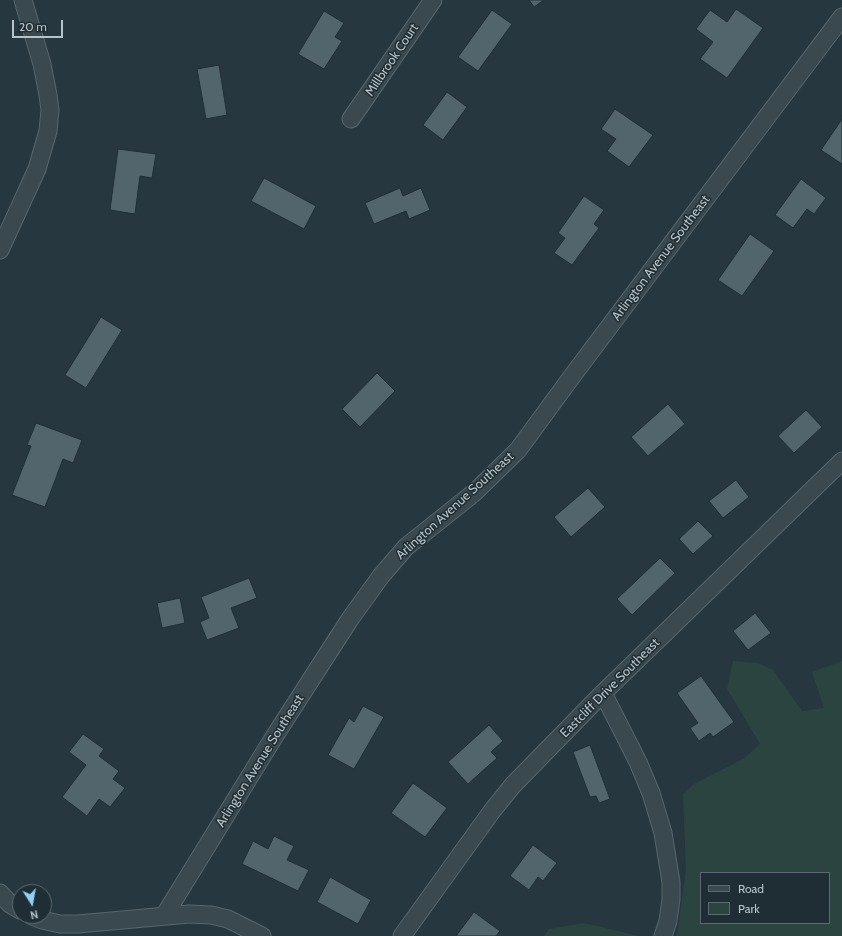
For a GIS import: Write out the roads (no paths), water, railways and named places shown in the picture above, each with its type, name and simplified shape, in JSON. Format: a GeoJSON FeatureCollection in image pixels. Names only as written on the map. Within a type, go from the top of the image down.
{"type":"FeatureCollection","features":[{"type":"Feature","properties":{"kind":"street"},"geometry":{"type":"LineString","coordinates":[[0,250],[37,169],[48,131],[50,110],[42,64],[23,0]]}},
{"type":"Feature","properties":{"kind":"street","name":"Millbrook Court"},"geometry":{"type":"LineString","coordinates":[[351,119],[432,0]]}},
{"type":"Feature","properties":{"kind":"street","name":"Arlington Avenue Southeast"},"geometry":{"type":"LineString","coordinates":[[164,916],[278,731],[350,619],[381,576],[406,547],[475,492],[518,450],[842,17]]}},
{"type":"Feature","properties":{"kind":"street","name":"Eastcliff Drive Southeast"},"geometry":{"type":"LineString","coordinates":[[402,936],[492,811],[509,790],[603,693],[842,462]]}},
{"type":"Feature","properties":{"kind":"street"},"geometry":{"type":"LineString","coordinates":[[603,693],[638,762],[651,793],[663,833],[671,899],[668,922],[663,936]]}},
{"type":"Feature","properties":{"kind":"street"},"geometry":{"type":"LineString","coordinates":[[0,893],[12,905]]}},
{"type":"Feature","properties":{"kind":"street"},"geometry":{"type":"LineString","coordinates":[[52,922],[60,924],[78,924],[189,914],[211,915],[228,919],[262,936]]}}]}
